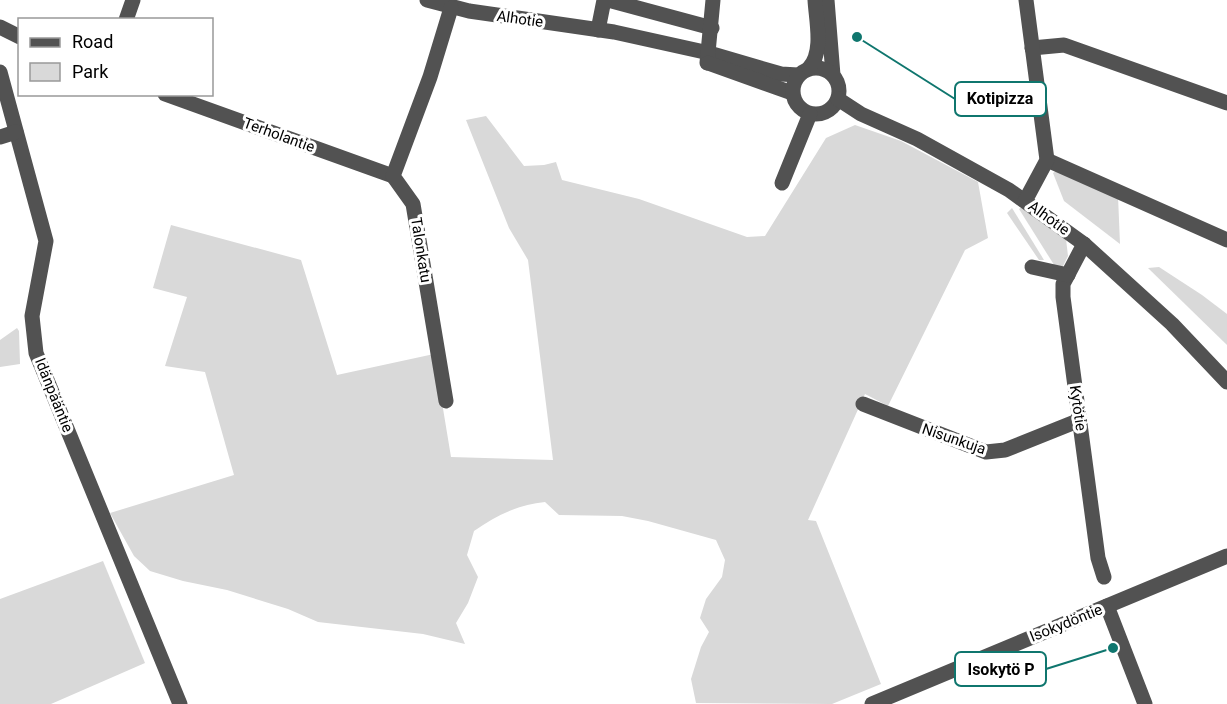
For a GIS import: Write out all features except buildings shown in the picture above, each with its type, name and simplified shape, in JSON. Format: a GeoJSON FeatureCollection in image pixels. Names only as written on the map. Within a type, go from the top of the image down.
{"type":"FeatureCollection","features":[{"type":"Feature","properties":{"kind":"street"},"geometry":{"type":"LineString","coordinates":[[127,18],[133,0]]}},
{"type":"Feature","properties":{"kind":"street","name":"Alhotie"},"geometry":{"type":"LineString","coordinates":[[427,0],[451,8],[614,32],[708,58],[781,74],[804,72]]}},
{"type":"Feature","properties":{"kind":"street"},"geometry":{"type":"LineString","coordinates":[[598,30],[604,0]]}},
{"type":"Feature","properties":{"kind":"street"},"geometry":{"type":"LineString","coordinates":[[608,0],[653,6],[712,28]]}},
{"type":"Feature","properties":{"kind":"street"},"geometry":{"type":"LineString","coordinates":[[708,58],[713,0]]}},
{"type":"Feature","properties":{"kind":"street"},"geometry":{"type":"LineString","coordinates":[[814,0],[817,52],[815,62],[793,83],[792,93],[798,106],[810,114],[827,112],[838,99],[839,87],[833,75],[826,0]]}},
{"type":"Feature","properties":{"kind":"street"},"geometry":{"type":"LineString","coordinates":[[1025,201],[1047,160],[1026,0]]}},
{"type":"Feature","properties":{"kind":"street"},"geometry":{"type":"LineString","coordinates":[[393,176],[430,77],[451,8]]}},
{"type":"Feature","properties":{"kind":"street"},"geometry":{"type":"LineString","coordinates":[[0,28],[18,36]]}},
{"type":"Feature","properties":{"kind":"street"},"geometry":{"type":"LineString","coordinates":[[1032,48],[1064,45],[1227,103]]}},
{"type":"Feature","properties":{"kind":"street","name":"Alhotie"},"geometry":{"type":"LineString","coordinates":[[708,58],[792,93]]}},
{"type":"Feature","properties":{"kind":"street"},"geometry":{"type":"LineString","coordinates":[[804,72],[818,68],[833,75]]}},
{"type":"Feature","properties":{"kind":"street","name":"Idänpääntie"},"geometry":{"type":"LineString","coordinates":[[0,72],[46,241],[32,316],[36,353],[180,704]]}},
{"type":"Feature","properties":{"kind":"street","name":"Terholantie"},"geometry":{"type":"LineString","coordinates":[[171,96],[393,176]]}},
{"type":"Feature","properties":{"kind":"street","name":"Alhotie"},"geometry":{"type":"LineString","coordinates":[[838,99],[861,114],[917,139],[1025,201],[1084,244],[1172,324],[1227,382]]}},
{"type":"Feature","properties":{"kind":"street"},"geometry":{"type":"LineString","coordinates":[[782,183],[810,114]]}},
{"type":"Feature","properties":{"kind":"street"},"geometry":{"type":"LineString","coordinates":[[0,137],[16,132]]}},
{"type":"Feature","properties":{"kind":"street"},"geometry":{"type":"LineString","coordinates":[[1047,160],[1227,240]]}},
{"type":"Feature","properties":{"kind":"street","name":"Talonkatu"},"geometry":{"type":"LineString","coordinates":[[393,176],[413,204],[446,400]]}},
{"type":"Feature","properties":{"kind":"street","name":"Kytötie"},"geometry":{"type":"LineString","coordinates":[[1084,244],[1063,284],[1063,297],[1098,558],[1104,577]]}},
{"type":"Feature","properties":{"kind":"street"},"geometry":{"type":"LineString","coordinates":[[1032,267],[1068,275]]}},
{"type":"Feature","properties":{"kind":"street","name":"Nisunkuja"},"geometry":{"type":"LineString","coordinates":[[863,404],[986,452],[1014,447],[1080,420]]}},
{"type":"Feature","properties":{"kind":"street","name":"Isokydöntie"},"geometry":{"type":"LineString","coordinates":[[872,704],[1227,556]]}},
{"type":"Feature","properties":{"kind":"street"},"geometry":{"type":"LineString","coordinates":[[1107,606],[1145,704]]}},
{"type":"Feature","properties":{"kind":"green space"},"geometry":{"type":"Polygon","coordinates":[[[486,116],[524,166],[556,162],[562,180],[639,199],[747,237],[765,236],[826,138],[855,125],[901,141],[978,182],[988,238],[965,250],[888,406],[865,394],[808,520],[816,521],[881,684],[832,704],[696,703],[691,679],[701,647],[709,632],[700,618],[706,599],[722,577],[725,560],[716,540],[622,516],[559,515],[545,502],[508,512],[474,531],[467,555],[478,577],[468,603],[456,623],[465,644],[423,634],[318,622],[288,609],[227,590],[183,581],[150,571],[134,556],[110,513],[234,475],[205,372],[165,366],[187,297],[153,288],[171,225],[301,260],[337,375],[434,354],[451,457],[553,460],[528,260],[509,228],[466,120],[486,116]]]}},
{"type":"Feature","properties":{"kind":"green space"},"geometry":{"type":"Polygon","coordinates":[[[1059,169],[1118,196],[1120,244],[1064,201],[1053,173],[1059,169]]]}},
{"type":"Feature","properties":{"kind":"green space"},"geometry":{"type":"Polygon","coordinates":[[[1022,207],[1066,239],[1068,256],[1062,268],[1056,268],[1019,209],[1022,207]]]}},
{"type":"Feature","properties":{"kind":"green space"},"geometry":{"type":"Polygon","coordinates":[[[1012,208],[1044,260],[1039,260],[1007,213],[1012,208]]]}},
{"type":"Feature","properties":{"kind":"green space"},"geometry":{"type":"Polygon","coordinates":[[[1159,267],[1227,314],[1227,345],[1148,268],[1159,267]]]}},
{"type":"Feature","properties":{"kind":"green space"},"geometry":{"type":"Polygon","coordinates":[[[17,328],[20,364],[0,367],[0,340],[17,328]]]}},
{"type":"Feature","properties":{"kind":"green space"},"geometry":{"type":"Polygon","coordinates":[[[103,561],[145,663],[51,704],[0,704],[0,599],[103,561]]]}},
{"type":"Feature","properties":{"kind":"place","name":"Kotipizza"},"geometry":{"type":"Point","coordinates":[857,37]}},
{"type":"Feature","properties":{"kind":"place","name":"Isokytö P"},"geometry":{"type":"Point","coordinates":[1113,648]}}]}
